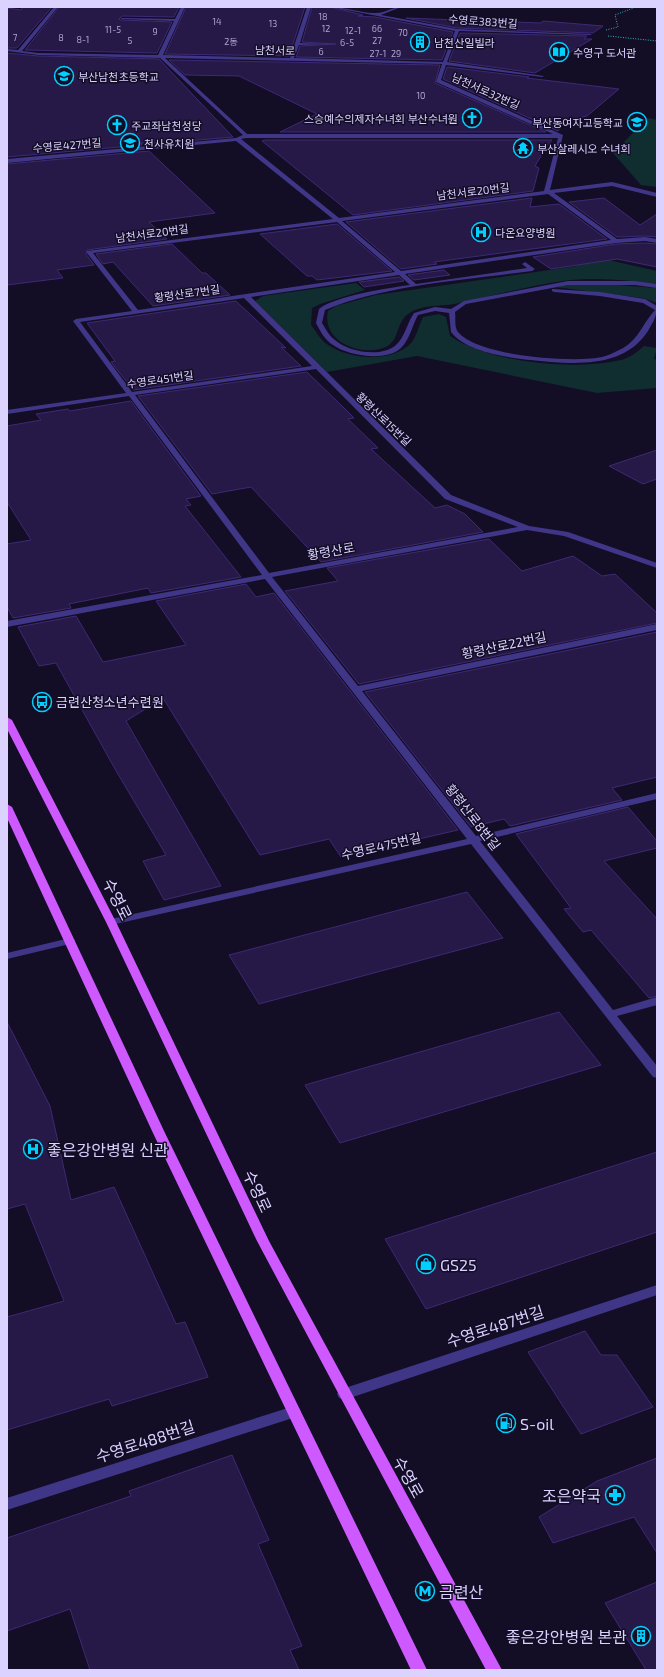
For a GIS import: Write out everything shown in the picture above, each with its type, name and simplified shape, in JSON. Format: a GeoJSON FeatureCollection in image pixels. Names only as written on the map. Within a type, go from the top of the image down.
{"type":"FeatureCollection","features":[{"type":"Feature","properties":{"kind":"main road","name":"수영로"},"geometry":{"type":"LineString","coordinates":[[7,720],[111,922],[263,1241],[344,1394],[494,1670]]}},
{"type":"Feature","properties":{"kind":"main road"},"geometry":{"type":"LineString","coordinates":[[7,807],[159,1133],[419,1670]]}},
{"type":"Feature","properties":{"kind":"street"},"geometry":{"type":"LineString","coordinates":[[19,52],[56,7]]}},
{"type":"Feature","properties":{"kind":"street"},"geometry":{"type":"LineString","coordinates":[[183,7],[160,56],[246,136]]}},
{"type":"Feature","properties":{"kind":"street"},"geometry":{"type":"LineString","coordinates":[[292,59],[309,7]]}},
{"type":"Feature","properties":{"kind":"street","name":"수영로383번길"},"geometry":{"type":"LineString","coordinates":[[333,7],[457,30],[590,34]]}},
{"type":"Feature","properties":{"kind":"street","name":"수영로383번길"},"geometry":{"type":"LineString","coordinates":[[376,15],[399,7]]}},
{"type":"Feature","properties":{"kind":"street"},"geometry":{"type":"LineString","coordinates":[[122,19],[177,20]]}},
{"type":"Feature","properties":{"kind":"street"},"geometry":{"type":"LineString","coordinates":[[166,26],[173,26]]}},
{"type":"Feature","properties":{"kind":"street","name":"남천서로32번길"},"geometry":{"type":"LineString","coordinates":[[457,30],[438,81],[561,136]]}},
{"type":"Feature","properties":{"kind":"street"},"geometry":{"type":"LineString","coordinates":[[298,44],[332,44]]}},
{"type":"Feature","properties":{"kind":"street","name":"남천서로"},"geometry":{"type":"LineString","coordinates":[[7,50],[19,52],[444,63],[542,76]]}},
{"type":"Feature","properties":{"kind":"street","name":"수영로427번길"},"geometry":{"type":"LineString","coordinates":[[7,161],[237,139],[246,136],[561,136]]}},
{"type":"Feature","properties":{"kind":"street"},"geometry":{"type":"LineString","coordinates":[[561,136],[547,191],[616,241],[645,239],[657,241]]}},
{"type":"Feature","properties":{"kind":"street"},"geometry":{"type":"LineString","coordinates":[[237,139],[337,219],[414,286]]}},
{"type":"Feature","properties":{"kind":"street","name":"남천서로20번길"},"geometry":{"type":"LineString","coordinates":[[136,312],[89,252],[547,191],[612,184],[657,195]]}},
{"type":"Feature","properties":{"kind":"street","name":"황령산로7번길"},"geometry":{"type":"LineString","coordinates":[[268,576],[76,321],[616,241]]}},
{"type":"Feature","properties":{"kind":"street"},"geometry":{"type":"LineString","coordinates":[[525,264],[532,269],[414,286],[363,296],[331,305],[322,309],[319,324],[330,340],[337,345],[363,352],[383,353],[395,349],[404,339],[416,314],[435,309],[452,311],[464,303],[534,289],[576,283],[635,283],[657,286]]}},
{"type":"Feature","properties":{"kind":"street"},"geometry":{"type":"LineString","coordinates":[[534,289],[574,291],[645,301],[657,309]]}},
{"type":"Feature","properties":{"kind":"street","name":"황령산로15번길"},"geometry":{"type":"LineString","coordinates":[[246,296],[448,497],[527,528]]}},
{"type":"Feature","properties":{"kind":"street"},"geometry":{"type":"LineString","coordinates":[[452,311],[452,324],[455,334],[468,343],[485,350],[506,354],[562,360],[594,360],[612,356],[629,348],[641,338],[649,322],[657,312]]}},
{"type":"Feature","properties":{"kind":"street","name":"수영로451번길"},"geometry":{"type":"LineString","coordinates":[[7,412],[316,367]]}},
{"type":"Feature","properties":{"kind":"street","name":"황령산로"},"geometry":{"type":"LineString","coordinates":[[7,624],[527,528],[566,534],[657,566]]}},
{"type":"Feature","properties":{"kind":"street","name":"황령산로8번길"},"geometry":{"type":"LineString","coordinates":[[268,576],[657,1074]]}},
{"type":"Feature","properties":{"kind":"street","name":"황령산로22번길"},"geometry":{"type":"LineString","coordinates":[[357,689],[657,627]]}},
{"type":"Feature","properties":{"kind":"street","name":"수영로475번길"},"geometry":{"type":"LineString","coordinates":[[111,922],[474,840],[657,796]]}},
{"type":"Feature","properties":{"kind":"street"},"geometry":{"type":"LineString","coordinates":[[7,956],[70,941]]}},
{"type":"Feature","properties":{"kind":"street"},"geometry":{"type":"LineString","coordinates":[[610,1014],[657,1001]]}},
{"type":"Feature","properties":{"kind":"street","name":"수영로487번길"},"geometry":{"type":"LineString","coordinates":[[344,1394],[657,1290]]}},
{"type":"Feature","properties":{"kind":"street","name":"수영로488번길"},"geometry":{"type":"LineString","coordinates":[[7,1504],[294,1412]]}},
{"type":"Feature","properties":{"kind":"path"},"geometry":{"type":"LineString","coordinates":[[590,34],[618,27],[615,15],[636,7]]}},
{"type":"Feature","properties":{"kind":"path"},"geometry":{"type":"LineString","coordinates":[[590,34],[657,41]]}},
{"type":"Feature","properties":{"kind":"green space"},"geometry":{"type":"Polygon","coordinates":[[[648,118],[657,120],[657,187],[641,185],[613,153],[648,118]]]}},
{"type":"Feature","properties":{"kind":"green space"},"geometry":{"type":"Polygon","coordinates":[[[573,252],[657,271],[657,284],[634,281],[587,279],[563,281],[454,304],[424,307],[415,310],[402,320],[394,339],[390,344],[384,348],[373,350],[364,350],[347,345],[340,341],[329,328],[327,320],[328,311],[336,306],[376,295],[577,266],[561,254],[573,252]]]}},
{"type":"Feature","properties":{"kind":"green space"},"geometry":{"type":"Polygon","coordinates":[[[356,283],[365,290],[320,304],[312,308],[311,325],[320,338],[333,348],[344,353],[369,357],[393,354],[404,349],[412,342],[423,317],[439,314],[446,317],[450,336],[467,345],[487,353],[533,362],[580,365],[602,363],[627,358],[644,346],[657,348],[654,359],[657,360],[657,388],[597,393],[417,356],[327,372],[255,301],[263,296],[356,283]]]}},
{"type":"Feature","properties":{"kind":"green space"},"geometry":{"type":"Polygon","coordinates":[[[575,284],[604,284],[657,288],[657,303],[643,298],[555,287],[575,284]]]}},
{"type":"Feature","properties":{"kind":"building"},"geometry":{"type":"Polygon","coordinates":[[[23,7],[52,7],[17,48],[7,48],[7,8],[21,10],[23,7]]]}},
{"type":"Feature","properties":{"kind":"building"},"geometry":{"type":"Polygon","coordinates":[[[59,7],[179,7],[174,17],[122,16],[119,19],[172,22],[157,53],[25,50],[59,7]]]}},
{"type":"Feature","properties":{"kind":"building"},"geometry":{"type":"Polygon","coordinates":[[[186,7],[305,7],[289,56],[165,54],[186,7]]]}},
{"type":"Feature","properties":{"kind":"building"},"geometry":{"type":"Polygon","coordinates":[[[312,7],[330,7],[363,15],[358,16],[375,17],[453,32],[442,60],[296,57],[300,46],[336,44],[302,42],[312,7]]]}},
{"type":"Feature","properties":{"kind":"building"},"geometry":{"type":"Polygon","coordinates":[[[406,18],[541,23],[543,21],[603,26],[593,33],[457,28],[406,18]]]}},
{"type":"Feature","properties":{"kind":"building"},"geometry":{"type":"Polygon","coordinates":[[[460,33],[587,36],[584,39],[592,39],[535,73],[449,61],[460,33]]]}},
{"type":"Feature","properties":{"kind":"building"},"geometry":{"type":"Polygon","coordinates":[[[7,53],[38,56],[159,59],[233,137],[163,143],[141,143],[142,145],[7,157],[7,53]]]}},
{"type":"Feature","properties":{"kind":"building"},"geometry":{"type":"Polygon","coordinates":[[[169,60],[440,65],[435,83],[546,132],[280,132],[317,114],[239,76],[185,75],[169,60]]]}},
{"type":"Feature","properties":{"kind":"building"},"geometry":{"type":"Polygon","coordinates":[[[447,67],[619,89],[587,116],[566,120],[558,131],[443,79],[447,67]]]}},
{"type":"Feature","properties":{"kind":"building"},"geometry":{"type":"Polygon","coordinates":[[[552,140],[548,145],[543,146],[541,156],[535,166],[539,168],[533,191],[353,215],[262,141],[552,140]]]}},
{"type":"Feature","properties":{"kind":"building"},"geometry":{"type":"Polygon","coordinates":[[[149,151],[215,213],[149,222],[167,239],[87,250],[86,254],[94,265],[57,270],[63,278],[7,285],[7,164],[149,151]]]}},
{"type":"Feature","properties":{"kind":"building","name":"다온요양병원"},"geometry":{"type":"Polygon","coordinates":[[[532,198],[530,207],[559,204],[607,239],[434,262],[437,264],[401,269],[346,222],[532,198]]]}},
{"type":"Feature","properties":{"kind":"building"},"geometry":{"type":"Polygon","coordinates":[[[604,198],[640,225],[657,214],[657,237],[617,237],[569,202],[604,198]]]}},
{"type":"Feature","properties":{"kind":"building"},"geometry":{"type":"Polygon","coordinates":[[[337,224],[392,271],[317,280],[312,276],[307,276],[260,234],[337,224]]]}},
{"type":"Feature","properties":{"kind":"building"},"geometry":{"type":"Polygon","coordinates":[[[172,244],[202,273],[206,273],[230,295],[153,306],[113,262],[103,264],[96,254],[172,244]]]}},
{"type":"Feature","properties":{"kind":"building"},"geometry":{"type":"Polygon","coordinates":[[[616,244],[657,244],[657,267],[617,259],[551,269],[533,257],[616,244]]]}},
{"type":"Feature","properties":{"kind":"building"},"geometry":{"type":"Polygon","coordinates":[[[444,270],[450,275],[414,280],[408,275],[444,270]]]}},
{"type":"Feature","properties":{"kind":"building"},"geometry":{"type":"Polygon","coordinates":[[[399,277],[404,281],[364,287],[359,282],[399,277]]]}},
{"type":"Feature","properties":{"kind":"building"},"geometry":{"type":"Polygon","coordinates":[[[236,301],[286,348],[281,347],[301,366],[133,390],[111,362],[115,361],[87,323],[236,301]]]}},
{"type":"Feature","properties":{"kind":"building"},"geometry":{"type":"Polygon","coordinates":[[[307,372],[354,418],[348,419],[378,448],[371,449],[435,508],[447,505],[465,514],[483,532],[321,562],[251,487],[212,494],[138,396],[307,372]]]}},
{"type":"Feature","properties":{"kind":"building"},"geometry":{"type":"Polygon","coordinates":[[[131,401],[201,496],[186,499],[191,505],[185,506],[241,577],[151,593],[148,588],[69,604],[71,608],[13,618],[7,607],[7,544],[31,540],[7,502],[7,426],[41,420],[36,414],[68,409],[70,411],[131,401]]]}},
{"type":"Feature","properties":{"kind":"building"},"geometry":{"type":"Polygon","coordinates":[[[657,450],[657,479],[643,484],[609,466],[657,450]]]}},
{"type":"Feature","properties":{"kind":"building"},"geometry":{"type":"Polygon","coordinates":[[[489,539],[522,571],[573,556],[602,576],[615,574],[657,613],[657,623],[359,684],[285,591],[338,581],[327,568],[489,539]]]}},
{"type":"Feature","properties":{"kind":"building"},"geometry":{"type":"Polygon","coordinates":[[[246,584],[256,597],[274,593],[458,830],[341,857],[329,839],[260,855],[163,698],[126,721],[221,886],[164,900],[143,861],[166,855],[115,769],[56,663],[39,666],[18,627],[76,616],[103,662],[186,645],[156,601],[246,584]]]}},
{"type":"Feature","properties":{"kind":"building"},"geometry":{"type":"Polygon","coordinates":[[[657,632],[657,777],[612,788],[622,800],[510,826],[504,819],[471,827],[365,692],[657,632]]]}},
{"type":"Feature","properties":{"kind":"building"},"geometry":{"type":"Polygon","coordinates":[[[628,807],[657,841],[657,848],[604,861],[657,919],[657,996],[649,998],[591,930],[583,932],[564,909],[571,908],[516,834],[628,807]]]}},
{"type":"Feature","properties":{"kind":"building"},"geometry":{"type":"Polygon","coordinates":[[[467,892],[503,938],[259,1004],[229,955],[467,892]]]}},
{"type":"Feature","properties":{"kind":"building"},"geometry":{"type":"Polygon","coordinates":[[[559,1012],[601,1065],[340,1143],[305,1085],[559,1012]]]}},
{"type":"Feature","properties":{"kind":"building"},"geometry":{"type":"Polygon","coordinates":[[[7,1022],[50,1106],[71,1200],[114,1187],[176,1324],[185,1322],[208,1377],[112,1406],[109,1399],[7,1430],[7,1317],[64,1301],[25,1204],[7,1209],[7,1022]]]}},
{"type":"Feature","properties":{"kind":"building"},"geometry":{"type":"Polygon","coordinates":[[[657,1152],[657,1232],[426,1309],[385,1239],[657,1152]]]}},
{"type":"Feature","properties":{"kind":"building"},"geometry":{"type":"Polygon","coordinates":[[[585,1331],[601,1355],[617,1355],[653,1407],[581,1434],[528,1352],[585,1331]]]}},
{"type":"Feature","properties":{"kind":"building"},"geometry":{"type":"Polygon","coordinates":[[[232,1455],[269,1540],[258,1544],[302,1646],[290,1650],[299,1670],[90,1670],[70,1609],[7,1631],[7,1538],[131,1496],[129,1491],[232,1455]]]}},
{"type":"Feature","properties":{"kind":"building","name":"조은약국"},"geometry":{"type":"Polygon","coordinates":[[[657,1458],[657,1553],[634,1517],[553,1543],[539,1517],[597,1481],[657,1458]]]}},
{"type":"Feature","properties":{"kind":"building","name":"좋은강안병원 본관"},"geometry":{"type":"Polygon","coordinates":[[[657,1582],[657,1670],[646,1670],[605,1603],[657,1582]]]}},
{"type":"Feature","properties":{"kind":"place","name":"남천산일빌라"},"geometry":{"type":"Point","coordinates":[420,42]}},
{"type":"Feature","properties":{"kind":"place","name":"수영구 도서관"},"geometry":{"type":"Point","coordinates":[559,52]}},
{"type":"Feature","properties":{"kind":"place","name":"부산남천초등학교"},"geometry":{"type":"Point","coordinates":[64,76]}},
{"type":"Feature","properties":{"kind":"place","name":"스승예수의제자수녀회 부산수녀원"},"geometry":{"type":"Point","coordinates":[472,118]}},
{"type":"Feature","properties":{"kind":"place","name":"부산동여자고등학교"},"geometry":{"type":"Point","coordinates":[637,122]}},
{"type":"Feature","properties":{"kind":"place","name":"주교좌남천성당"},"geometry":{"type":"Point","coordinates":[117,125]}},
{"type":"Feature","properties":{"kind":"place","name":"천사유치원"},"geometry":{"type":"Point","coordinates":[130,143]}},
{"type":"Feature","properties":{"kind":"place","name":"부산살레시오 수녀회"},"geometry":{"type":"Point","coordinates":[523,148]}},
{"type":"Feature","properties":{"kind":"place","name":"다온요양병원"},"geometry":{"type":"Point","coordinates":[481,232]}},
{"type":"Feature","properties":{"kind":"place","name":"금련산청소년수련원"},"geometry":{"type":"Point","coordinates":[42,702]}},
{"type":"Feature","properties":{"kind":"place","name":"좋은강안병원 신관"},"geometry":{"type":"Point","coordinates":[33,1149]}},
{"type":"Feature","properties":{"kind":"place","name":"GS25"},"geometry":{"type":"Point","coordinates":[426,1264]}},
{"type":"Feature","properties":{"kind":"place","name":"S-oil"},"geometry":{"type":"Point","coordinates":[506,1423]}},
{"type":"Feature","properties":{"kind":"place","name":"조은약국"},"geometry":{"type":"Point","coordinates":[615,1495]}},
{"type":"Feature","properties":{"kind":"place","name":"금련산"},"geometry":{"type":"Point","coordinates":[425,1591]}},
{"type":"Feature","properties":{"kind":"place","name":"좋은강안병원 본관"},"geometry":{"type":"Point","coordinates":[641,1636]}}]}
